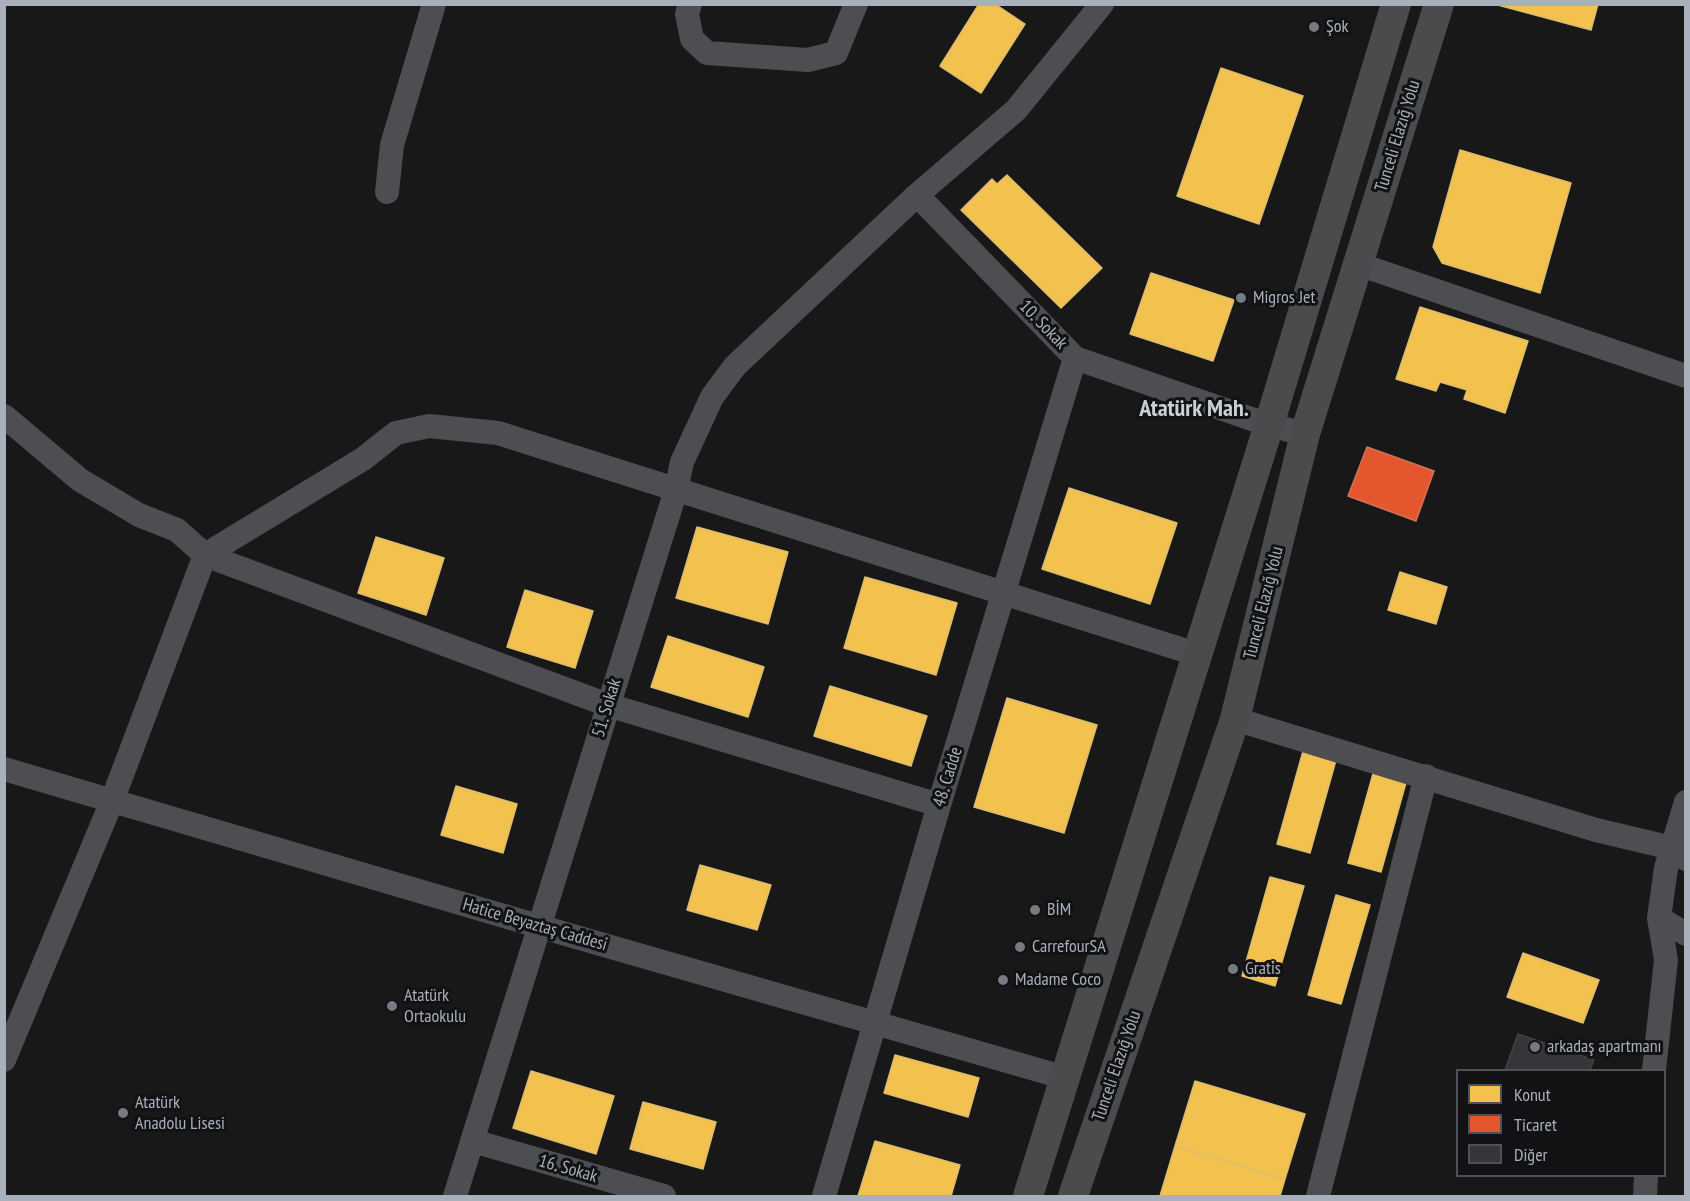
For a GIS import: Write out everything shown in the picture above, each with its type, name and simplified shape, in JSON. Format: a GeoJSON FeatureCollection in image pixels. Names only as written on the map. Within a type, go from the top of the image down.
{"type":"FeatureCollection","features":[{"type":"Feature","properties":{"kind":"main road"},"geometry":{"type":"LineString","coordinates":[[1028,1197],[1269,425],[1396,4]]}},
{"type":"Feature","properties":{"kind":"main road","name":"Tunceli Elazığ Yolu"},"geometry":{"type":"LineString","coordinates":[[1072,1197],[1235,719],[1305,434],[1439,4]]}},
{"type":"Feature","properties":{"kind":"street"},"geometry":{"type":"LineString","coordinates":[[387,192],[392,145],[434,4]]}},
{"type":"Feature","properties":{"kind":"street"},"geometry":{"type":"LineString","coordinates":[[690,4],[687,14],[692,39],[707,53],[808,60],[836,53],[856,4]]}},
{"type":"Feature","properties":{"kind":"street","name":"51. Sokak"},"geometry":{"type":"LineString","coordinates":[[454,1197],[676,490],[682,462],[712,397],[735,366],[917,195],[1016,110],[1102,4]]}},
{"type":"Feature","properties":{"kind":"street","name":"10. Sokak"},"geometry":{"type":"LineString","coordinates":[[917,195],[1075,358],[1269,425],[1305,434]]}},
{"type":"Feature","properties":{"kind":"street"},"geometry":{"type":"LineString","coordinates":[[1358,264],[1686,376]]}},
{"type":"Feature","properties":{"kind":"street","name":"48. Cadde"},"geometry":{"type":"LineString","coordinates":[[825,1197],[939,805],[1075,358]]}},
{"type":"Feature","properties":{"kind":"street"},"geometry":{"type":"LineString","coordinates":[[4,416],[80,480],[139,515],[177,530],[205,555],[608,705],[939,805]]}},
{"type":"Feature","properties":{"kind":"street"},"geometry":{"type":"LineString","coordinates":[[4,1060],[112,801],[205,555],[363,459],[396,433],[429,426],[498,433],[1196,654]]}},
{"type":"Feature","properties":{"kind":"street"},"geometry":{"type":"LineString","coordinates":[[1235,719],[1596,830],[1679,853]]}},
{"type":"Feature","properties":{"kind":"street","name":"Hatice Beyaztaş Caddesi"},"geometry":{"type":"LineString","coordinates":[[4,769],[1066,1078]]}},
{"type":"Feature","properties":{"kind":"street"},"geometry":{"type":"LineString","coordinates":[[1318,1197],[1426,776]]}},
{"type":"Feature","properties":{"kind":"street"},"geometry":{"type":"LineString","coordinates":[[1654,1069],[1666,960],[1659,918],[1679,853],[1686,802]]}},
{"type":"Feature","properties":{"kind":"street"},"geometry":{"type":"LineString","coordinates":[[1659,918],[1686,934]]}},
{"type":"Feature","properties":{"kind":"street","name":"16. Sokak"},"geometry":{"type":"LineString","coordinates":[[473,1141],[664,1197]]}},
{"type":"Feature","properties":{"kind":"building: Konut"},"geometry":{"type":"Polygon","coordinates":[[[979,4],[995,4],[1025,24],[981,93],[940,66],[979,4]]]}},
{"type":"Feature","properties":{"kind":"building: Konut"},"geometry":{"type":"Polygon","coordinates":[[[1494,4],[1598,4],[1591,30],[1494,4]]]}},
{"type":"Feature","properties":{"kind":"building: Konut"},"geometry":{"type":"Polygon","coordinates":[[[1221,68],[1303,96],[1259,224],[1177,196],[1221,68]]]}},
{"type":"Feature","properties":{"kind":"building: Konut"},"geometry":{"type":"Polygon","coordinates":[[[1460,150],[1571,183],[1540,293],[1442,263],[1433,247],[1460,150]]]}},
{"type":"Feature","properties":{"kind":"building: Konut"},"geometry":{"type":"Polygon","coordinates":[[[1007,175],[1102,268],[1061,308],[961,210],[992,179],[997,184],[1007,175]]]}},
{"type":"Feature","properties":{"kind":"building: Konut"},"geometry":{"type":"Polygon","coordinates":[[[1151,273],[1234,300],[1213,361],[1130,334],[1151,273]]]}},
{"type":"Feature","properties":{"kind":"building: Konut"},"geometry":{"type":"Polygon","coordinates":[[[1420,307],[1528,341],[1505,413],[1464,399],[1467,390],[1440,382],[1436,391],[1396,379],[1420,307]]]}},
{"type":"Feature","properties":{"kind":"building: Konut"},"geometry":{"type":"Polygon","coordinates":[[[1069,488],[1177,523],[1150,604],[1042,569],[1069,488]]]}},
{"type":"Feature","properties":{"kind":"building: Konut"},"geometry":{"type":"Polygon","coordinates":[[[697,527],[788,552],[768,624],[676,598],[697,527]]]}},
{"type":"Feature","properties":{"kind":"building: Konut"},"geometry":{"type":"Polygon","coordinates":[[[376,537],[444,558],[426,615],[358,593],[376,537]]]}},
{"type":"Feature","properties":{"kind":"building: Konut"},"geometry":{"type":"Polygon","coordinates":[[[1400,572],[1447,587],[1436,624],[1388,610],[1400,572]]]}},
{"type":"Feature","properties":{"kind":"building: Konut"},"geometry":{"type":"Polygon","coordinates":[[[865,577],[957,603],[936,675],[844,648],[865,577]]]}},
{"type":"Feature","properties":{"kind":"building: Konut"},"geometry":{"type":"Polygon","coordinates":[[[525,590],[593,611],[575,668],[507,647],[525,590]]]}},
{"type":"Feature","properties":{"kind":"building: Konut"},"geometry":{"type":"Polygon","coordinates":[[[668,636],[764,667],[748,717],[651,687],[668,636]]]}},
{"type":"Feature","properties":{"kind":"building: Konut"},"geometry":{"type":"Polygon","coordinates":[[[830,686],[927,716],[911,766],[814,736],[830,686]]]}},
{"type":"Feature","properties":{"kind":"building: Konut"},"geometry":{"type":"Polygon","coordinates":[[[1007,698],[1097,725],[1064,833],[974,807],[1007,698]]]}},
{"type":"Feature","properties":{"kind":"building: Konut"},"geometry":{"type":"Polygon","coordinates":[[[1305,744],[1338,753],[1310,853],[1277,844],[1305,744]]]}},
{"type":"Feature","properties":{"kind":"building: Konut"},"geometry":{"type":"Polygon","coordinates":[[[1376,763],[1409,772],[1381,872],[1348,863],[1376,763]]]}},
{"type":"Feature","properties":{"kind":"building: Konut"},"geometry":{"type":"Polygon","coordinates":[[[456,786],[517,804],[503,853],[441,835],[456,786]]]}},
{"type":"Feature","properties":{"kind":"building: Konut"},"geometry":{"type":"Polygon","coordinates":[[[700,865],[771,885],[757,930],[687,910],[700,865]]]}},
{"type":"Feature","properties":{"kind":"building: Konut"},"geometry":{"type":"Polygon","coordinates":[[[1270,877],[1304,886],[1275,986],[1242,976],[1270,877]]]}},
{"type":"Feature","properties":{"kind":"building: Konut"},"geometry":{"type":"Polygon","coordinates":[[[1336,895],[1370,905],[1341,1004],[1308,995],[1336,895]]]}},
{"type":"Feature","properties":{"kind":"building: Konut"},"geometry":{"type":"Polygon","coordinates":[[[1523,953],[1599,980],[1583,1023],[1507,997],[1523,953]]]}},
{"type":"Feature","properties":{"kind":"building: Konut"},"geometry":{"type":"Polygon","coordinates":[[[895,1055],[979,1078],[968,1117],[884,1093],[895,1055]]]}},
{"type":"Feature","properties":{"kind":"building: Konut"},"geometry":{"type":"Polygon","coordinates":[[[531,1071],[614,1096],[596,1154],[513,1128],[531,1071]]]}},
{"type":"Feature","properties":{"kind":"building: Konut"},"geometry":{"type":"Polygon","coordinates":[[[1195,1081],[1305,1114],[1285,1179],[1175,1146],[1195,1081]]]}},
{"type":"Feature","properties":{"kind":"building: Konut"},"geometry":{"type":"Polygon","coordinates":[[[643,1102],[716,1122],[703,1169],[630,1149],[643,1102]]]}},
{"type":"Feature","properties":{"kind":"building: Konut"},"geometry":{"type":"Polygon","coordinates":[[[875,1141],[960,1165],[951,1196],[858,1196],[875,1141]]]}},
{"type":"Feature","properties":{"kind":"building: Konut"},"geometry":{"type":"Polygon","coordinates":[[[1175,1146],[1285,1179],[1280,1196],[1160,1196],[1175,1146]]]}},
{"type":"Feature","properties":{"kind":"building: Ticaret"},"geometry":{"type":"Polygon","coordinates":[[[1367,447],[1434,471],[1416,521],[1348,496],[1367,447]]]}},
{"type":"Feature","properties":{"kind":"building: Diğer","name":"arkadaş apartmanı"},"geometry":{"type":"Polygon","coordinates":[[[1518,1034],[1594,1060],[1590,1069],[1505,1069],[1518,1034]]]}},
{"type":"Feature","properties":{"kind":"place","name":"Şok"},"geometry":{"type":"Point","coordinates":[1314,27]}},
{"type":"Feature","properties":{"kind":"place","name":"Migros Jet"},"geometry":{"type":"Point","coordinates":[1241,298]}},
{"type":"Feature","properties":{"kind":"place","name":"BİM"},"geometry":{"type":"Point","coordinates":[1035,910]}},
{"type":"Feature","properties":{"kind":"place","name":"CarrefourSA"},"geometry":{"type":"Point","coordinates":[1020,947]}},
{"type":"Feature","properties":{"kind":"place","name":"Gratis"},"geometry":{"type":"Point","coordinates":[1233,969]}},
{"type":"Feature","properties":{"kind":"place","name":"Madame Coco"},"geometry":{"type":"Point","coordinates":[1003,980]}},
{"type":"Feature","properties":{"kind":"place","name":"Atatürk Ortaokulu"},"geometry":{"type":"Point","coordinates":[392,1006]}},
{"type":"Feature","properties":{"kind":"place","name":"arkadaş apartmanı"},"geometry":{"type":"Point","coordinates":[1535,1047]}},
{"type":"Feature","properties":{"kind":"place","name":"Atatürk Anadolu Lisesi"},"geometry":{"type":"Point","coordinates":[123,1113]}},
{"type":"Feature","properties":{"kind":"district","name":"Atatürk Mah."},"geometry":{"type":"Point","coordinates":[1194,409]}}]}
